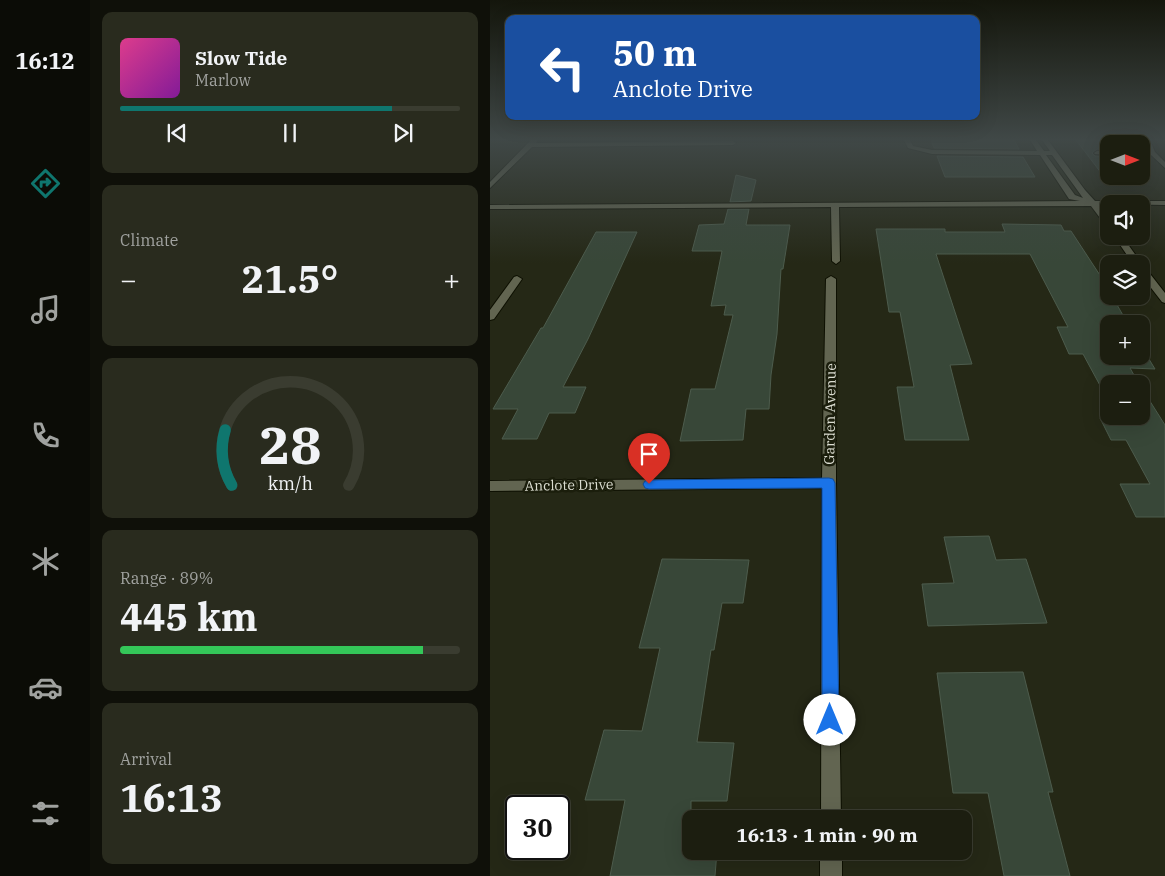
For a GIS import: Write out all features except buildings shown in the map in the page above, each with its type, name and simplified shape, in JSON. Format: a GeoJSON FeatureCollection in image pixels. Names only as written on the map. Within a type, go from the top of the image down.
{"type":"FeatureCollection","features":[{"type":"Feature","properties":{"kind":"street"},"geometry":{"type":"LineString","coordinates":[[1061,181],[1072,197],[1093,203]]}},
{"type":"Feature","properties":{"kind":"street"},"geometry":{"type":"LineString","coordinates":[[1074,181],[1100,212]]}},
{"type":"Feature","properties":{"kind":"street"},"geometry":{"type":"LineString","coordinates":[[490,207],[1165,203]]}},
{"type":"Feature","properties":{"kind":"street"},"geometry":{"type":"LineString","coordinates":[[835,204],[836,261]]}},
{"type":"Feature","properties":{"kind":"street"},"geometry":{"type":"LineString","coordinates":[[490,317],[517,279]]}},
{"type":"Feature","properties":{"kind":"street","name":"Garden Avenue"},"geometry":{"type":"LineString","coordinates":[[831,279],[829,483],[831,810]]}},
{"type":"Feature","properties":{"kind":"street"},"geometry":{"type":"LineString","coordinates":[[1150,280],[1165,300]]}},
{"type":"Feature","properties":{"kind":"street","name":"Anclote Drive"},"geometry":{"type":"LineString","coordinates":[[490,486],[829,483]]}},
{"type":"Feature","properties":{"kind":"street"},"geometry":{"type":"LineString","coordinates":[[831,860],[831,876]]}},
{"type":"Feature","properties":{"kind":"route"},"geometry":{"type":"LineString","coordinates":[[649,484],[829,483],[830,720]]}}]}
